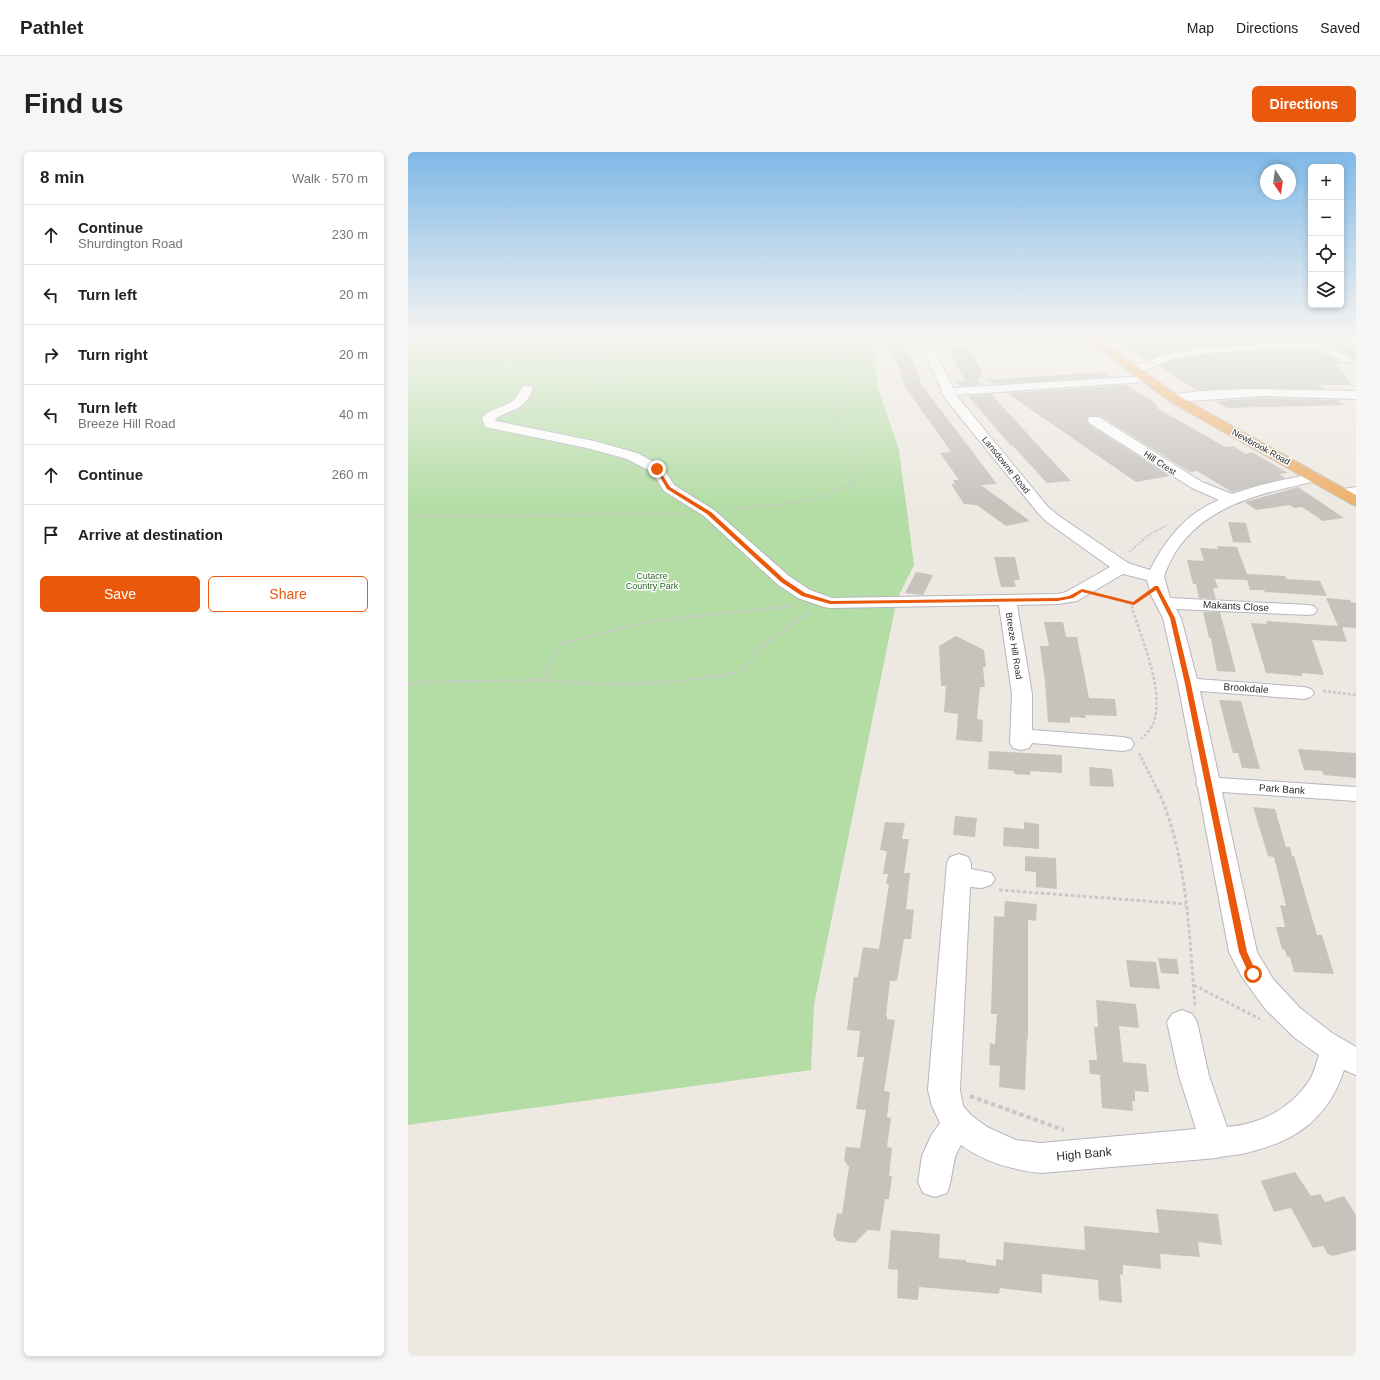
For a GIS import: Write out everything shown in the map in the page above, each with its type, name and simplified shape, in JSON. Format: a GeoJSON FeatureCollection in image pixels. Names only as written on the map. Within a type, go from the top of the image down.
{"type":"FeatureCollection","features":[{"type":"Feature","properties":{"kind":"highway","name":"Newbrook Road"},"geometry":{"type":"LineString","coordinates":[[1166,393],[1315,477],[1352,495]]}},
{"type":"Feature","properties":{"kind":"street"},"geometry":{"type":"LineString","coordinates":[[526,393],[519,403],[488,418],[490,424],[589,444],[632,456],[657,469],[669,488],[709,513],[782,580],[804,594],[823,603],[1006,600]]}},
{"type":"Feature","properties":{"kind":"street","name":"Lansdowne Road"},"geometry":{"type":"LineString","coordinates":[[948,393],[1043,510],[1053,519],[1120,565]]}},
{"type":"Feature","properties":{"kind":"street"},"geometry":{"type":"LineString","coordinates":[[1173,398],[1220,393]]}},
{"type":"Feature","properties":{"kind":"street"},"geometry":{"type":"LineString","coordinates":[[1331,393],[1356,395]]}},
{"type":"Feature","properties":{"kind":"street","name":"Hill Crest"},"geometry":{"type":"LineString","coordinates":[[1094,420],[1191,482],[1230,499]]}},
{"type":"Feature","properties":{"kind":"street"},"geometry":{"type":"LineString","coordinates":[[1315,477],[1230,499],[1210,509],[1193,521],[1169,548],[1161,560],[1159,589],[1172,618],[1188,684],[1207,784],[1243,952],[1253,974],[1272,999],[1300,1025],[1346,1056]]}},
{"type":"Feature","properties":{"kind":"street"},"geometry":{"type":"LineString","coordinates":[[1120,565],[1159,589]]}},
{"type":"Feature","properties":{"kind":"street","name":"Breeze Hill Road"},"geometry":{"type":"LineString","coordinates":[[1120,565],[1071,597],[1058,599],[1006,600],[1022,694],[1021,739],[1120,746]]}},
{"type":"Feature","properties":{"kind":"street","name":"Makants Close"},"geometry":{"type":"LineString","coordinates":[[1159,589],[1308,610]]}},
{"type":"Feature","properties":{"kind":"street","name":"Brookdale"},"geometry":{"type":"LineString","coordinates":[[1188,684],[1304,693]]}},
{"type":"Feature","properties":{"kind":"street","name":"Park Bank"},"geometry":{"type":"LineString","coordinates":[[1207,784],[1356,794]]}},
{"type":"Feature","properties":{"kind":"street","name":"High Bank"},"geometry":{"type":"LineString","coordinates":[[966,873],[944,1090],[949,1110],[960,1124],[965,1130],[986,1143],[1014,1154],[1041,1158],[1240,1140],[1274,1131],[1302,1112],[1346,1056]]}},
{"type":"Feature","properties":{"kind":"street"},"geometry":{"type":"LineString","coordinates":[[1182,1022],[1194,1076],[1216,1142]]}},
{"type":"Feature","properties":{"kind":"street"},"geometry":{"type":"LineString","coordinates":[[935,1182],[937,1158],[943,1142],[960,1124]]}},
{"type":"Feature","properties":{"kind":"path"},"geometry":{"type":"LineString","coordinates":[[503,426],[534,407],[569,393]]}},
{"type":"Feature","properties":{"kind":"path"},"geometry":{"type":"LineString","coordinates":[[408,516],[709,513],[790,501],[836,491],[850,486],[856,480],[852,455],[844,436],[834,421],[846,408],[849,400],[849,393]]}},
{"type":"Feature","properties":{"kind":"path"},"geometry":{"type":"LineString","coordinates":[[1120,565],[1137,544],[1173,522]]}},
{"type":"Feature","properties":{"kind":"path"},"geometry":{"type":"LineString","coordinates":[[1159,589],[1134,604],[1132,608],[1153,678],[1157,704],[1155,722],[1149,733],[1120,746],[1154,781],[1164,805],[1181,871],[1186,904],[1196,1014],[1182,1022]]}},
{"type":"Feature","properties":{"kind":"path"},"geometry":{"type":"LineString","coordinates":[[1082,590],[1134,604]]}},
{"type":"Feature","properties":{"kind":"path"},"geometry":{"type":"LineString","coordinates":[[408,684],[420,682],[542,680],[573,683],[644,684],[705,679],[744,671],[748,668],[756,652],[762,646],[823,603]]}},
{"type":"Feature","properties":{"kind":"path"},"geometry":{"type":"LineString","coordinates":[[542,680],[560,644],[567,642],[632,625],[668,619],[823,603]]}},
{"type":"Feature","properties":{"kind":"path"},"geometry":{"type":"LineString","coordinates":[[1304,693],[1312,690],[1356,695]]}},
{"type":"Feature","properties":{"kind":"path"},"geometry":{"type":"LineString","coordinates":[[966,873],[981,888],[1186,904]]}},
{"type":"Feature","properties":{"kind":"path"},"geometry":{"type":"LineString","coordinates":[[944,1090],[962,1093],[1070,1133]]}},
{"type":"Feature","properties":{"kind":"green space","name":"Cutacre Country Park"},"geometry":{"type":"Polygon","coordinates":[[[408,393],[880,393],[899,450],[914,565],[897,599],[814,1005],[811,1070],[408,1125],[408,393]]]}},
{"type":"Feature","properties":{"kind":"building"},"geometry":{"type":"Polygon","coordinates":[[[909,393],[928,393],[997,484],[981,485],[1030,521],[1006,526],[977,505],[964,504],[951,484],[955,484],[953,480],[959,480],[940,453],[951,452],[909,393]]]}},
{"type":"Feature","properties":{"kind":"building"},"geometry":{"type":"Polygon","coordinates":[[[1007,393],[1140,393],[1156,403],[1154,403],[1159,407],[1155,407],[1225,447],[1233,446],[1246,454],[1252,452],[1288,473],[1279,474],[1285,478],[1232,492],[1197,471],[1190,472],[1100,416],[1088,416],[1088,424],[1170,476],[1136,482],[1007,393]]]}},
{"type":"Feature","properties":{"kind":"building"},"geometry":{"type":"Polygon","coordinates":[[[991,394],[1071,481],[1047,483],[1013,446],[1011,446],[968,396],[991,394]]]}},
{"type":"Feature","properties":{"kind":"building"},"geometry":{"type":"Polygon","coordinates":[[[1264,398],[1338,400],[1345,405],[1227,408],[1214,401],[1264,398]]]}},
{"type":"Feature","properties":{"kind":"building"},"geometry":{"type":"Polygon","coordinates":[[[1298,487],[1344,518],[1323,521],[1302,507],[1294,508],[1290,505],[1256,510],[1245,502],[1298,487]]]}},
{"type":"Feature","properties":{"kind":"building"},"geometry":{"type":"Polygon","coordinates":[[[1228,522],[1246,523],[1251,543],[1233,542],[1228,522]]]}},
{"type":"Feature","properties":{"kind":"building"},"geometry":{"type":"Polygon","coordinates":[[[1217,546],[1237,547],[1247,574],[1285,576],[1287,579],[1320,581],[1327,596],[1250,590],[1247,580],[1215,579],[1218,588],[1213,588],[1216,599],[1199,598],[1196,584],[1193,584],[1187,560],[1204,561],[1200,548],[1218,549],[1217,546]]]}},
{"type":"Feature","properties":{"kind":"building"},"geometry":{"type":"Polygon","coordinates":[[[994,557],[1015,557],[1020,580],[1014,580],[1016,587],[1001,587],[994,557]]]}},
{"type":"Feature","properties":{"kind":"building"},"geometry":{"type":"Polygon","coordinates":[[[916,572],[933,575],[923,595],[905,593],[916,572]]]}},
{"type":"Feature","properties":{"kind":"building"},"geometry":{"type":"Polygon","coordinates":[[[1326,598],[1350,600],[1351,602],[1356,603],[1356,628],[1342,627],[1347,642],[1312,640],[1324,675],[1302,673],[1302,676],[1266,673],[1251,623],[1267,624],[1266,621],[1338,626],[1326,598]]]}},
{"type":"Feature","properties":{"kind":"building"},"geometry":{"type":"Polygon","coordinates":[[[1203,612],[1220,612],[1236,672],[1217,671],[1211,638],[1209,638],[1203,612]]]}},
{"type":"Feature","properties":{"kind":"building"},"geometry":{"type":"Polygon","coordinates":[[[1044,622],[1063,622],[1066,637],[1077,637],[1089,698],[1115,699],[1117,716],[1085,715],[1086,718],[1070,717],[1070,723],[1048,722],[1045,682],[1040,646],[1049,646],[1044,622]]]}},
{"type":"Feature","properties":{"kind":"building"},"geometry":{"type":"Polygon","coordinates":[[[956,636],[984,650],[986,667],[983,667],[985,687],[980,687],[977,719],[983,720],[982,742],[956,740],[958,714],[944,712],[946,686],[941,686],[939,646],[956,636]]]}},
{"type":"Feature","properties":{"kind":"building"},"geometry":{"type":"Polygon","coordinates":[[[1219,700],[1241,701],[1260,769],[1242,768],[1238,753],[1233,753],[1219,700]]]}},
{"type":"Feature","properties":{"kind":"building"},"geometry":{"type":"Polygon","coordinates":[[[1298,749],[1356,753],[1356,778],[1324,775],[1322,771],[1304,770],[1298,749]]]}},
{"type":"Feature","properties":{"kind":"building"},"geometry":{"type":"Polygon","coordinates":[[[989,751],[1062,755],[1062,773],[1030,771],[1030,775],[1014,774],[1014,771],[988,769],[989,751]]]}},
{"type":"Feature","properties":{"kind":"building"},"geometry":{"type":"Polygon","coordinates":[[[1089,767],[1112,769],[1114,787],[1090,786],[1089,767]]]}},
{"type":"Feature","properties":{"kind":"building"},"geometry":{"type":"Polygon","coordinates":[[[1253,807],[1275,809],[1286,847],[1290,847],[1292,856],[1294,856],[1317,935],[1322,935],[1334,974],[1294,972],[1290,957],[1287,957],[1285,950],[1282,949],[1276,927],[1285,927],[1280,905],[1286,906],[1274,857],[1268,856],[1253,807]]]}},
{"type":"Feature","properties":{"kind":"building"},"geometry":{"type":"Polygon","coordinates":[[[955,816],[977,818],[975,837],[953,835],[955,816]]]}},
{"type":"Feature","properties":{"kind":"building"},"geometry":{"type":"Polygon","coordinates":[[[885,822],[905,823],[902,839],[909,839],[904,873],[910,873],[906,909],[914,910],[911,939],[904,939],[897,981],[890,981],[886,1016],[887,1019],[895,1020],[884,1091],[890,1092],[887,1117],[891,1118],[887,1147],[892,1148],[889,1176],[892,1176],[889,1199],[885,1199],[880,1231],[868,1230],[855,1243],[837,1241],[833,1235],[837,1213],[842,1214],[849,1167],[844,1160],[846,1147],[860,1148],[866,1110],[856,1109],[864,1057],[857,1057],[860,1031],[847,1030],[854,977],[858,977],[863,947],[879,949],[889,884],[886,884],[888,874],[883,874],[887,851],[880,850],[885,822]]]}},
{"type":"Feature","properties":{"kind":"building"},"geometry":{"type":"Polygon","coordinates":[[[1024,822],[1039,824],[1039,849],[1003,846],[1004,827],[1024,829],[1024,822]]]}},
{"type":"Feature","properties":{"kind":"building"},"geometry":{"type":"Polygon","coordinates":[[[1025,856],[1056,858],[1057,889],[1036,887],[1036,872],[1025,871],[1025,856]]]}},
{"type":"Feature","properties":{"kind":"building"},"geometry":{"type":"Polygon","coordinates":[[[1005,901],[1037,904],[1036,921],[1028,920],[1028,1039],[1025,1090],[999,1087],[1000,1066],[989,1065],[990,1043],[995,1044],[997,1014],[991,1014],[994,916],[1004,917],[1005,901]]]}},
{"type":"Feature","properties":{"kind":"building"},"geometry":{"type":"Polygon","coordinates":[[[1158,958],[1177,959],[1179,974],[1161,973],[1158,958]]]}},
{"type":"Feature","properties":{"kind":"building"},"geometry":{"type":"Polygon","coordinates":[[[1126,960],[1156,962],[1160,989],[1130,987],[1126,960]]]}},
{"type":"Feature","properties":{"kind":"building"},"geometry":{"type":"Polygon","coordinates":[[[1096,1000],[1136,1004],[1139,1028],[1119,1026],[1123,1062],[1146,1064],[1149,1092],[1135,1091],[1135,1101],[1132,1101],[1133,1111],[1102,1108],[1100,1075],[1090,1074],[1089,1060],[1097,1060],[1094,1027],[1098,1027],[1096,1000]]]}},
{"type":"Feature","properties":{"kind":"building"},"geometry":{"type":"Polygon","coordinates":[[[1295,1172],[1311,1196],[1320,1194],[1325,1202],[1344,1196],[1356,1215],[1356,1250],[1333,1256],[1328,1254],[1323,1246],[1313,1248],[1291,1208],[1274,1212],[1261,1181],[1295,1172]]]}},
{"type":"Feature","properties":{"kind":"building"},"geometry":{"type":"Polygon","coordinates":[[[1156,1209],[1218,1214],[1222,1245],[1198,1242],[1200,1257],[1160,1254],[1161,1269],[1123,1265],[1123,1275],[1120,1274],[1122,1303],[1099,1300],[1098,1280],[1042,1274],[1042,1293],[1000,1288],[999,1294],[919,1287],[918,1300],[897,1298],[898,1270],[888,1269],[891,1230],[940,1234],[939,1258],[966,1260],[966,1262],[996,1266],[996,1259],[1003,1260],[1004,1242],[1085,1250],[1084,1226],[1159,1233],[1156,1209]]]}},
{"type":"Feature","properties":{"kind":"route"},"geometry":{"type":"LineString","coordinates":[[657,469],[669,488],[709,513],[782,580],[804,594],[830,603],[1058,599],[1071,597],[1082,590],[1134,604],[1156,587],[1172,618],[1188,684],[1207,784],[1243,952],[1253,974]]}}]}
